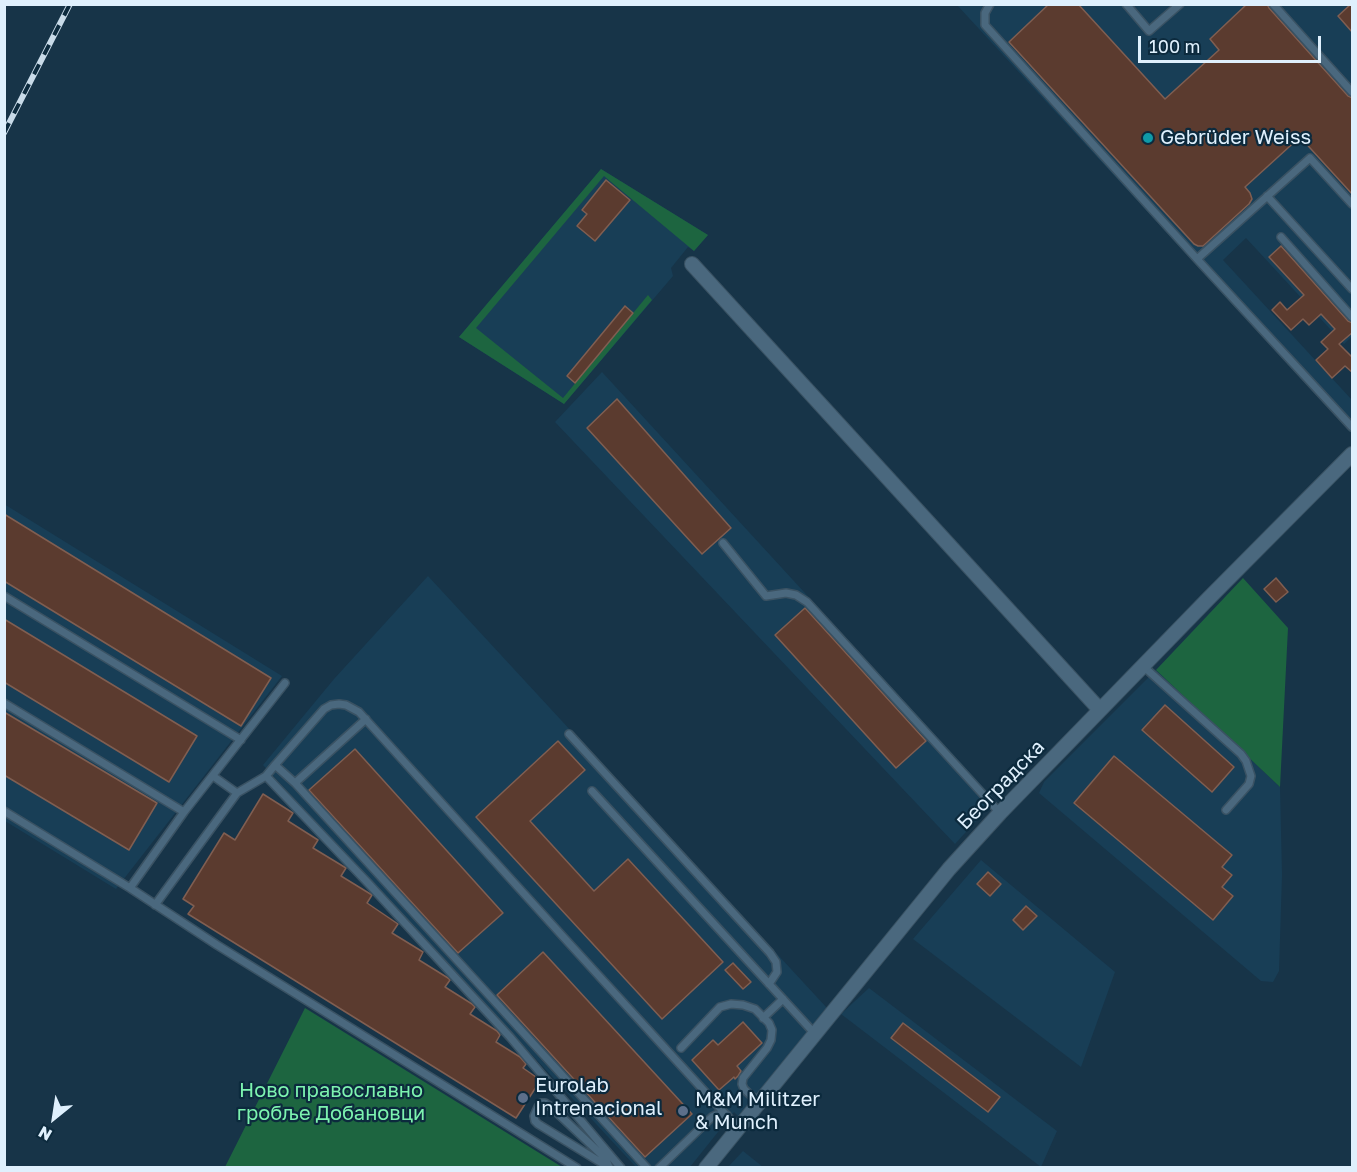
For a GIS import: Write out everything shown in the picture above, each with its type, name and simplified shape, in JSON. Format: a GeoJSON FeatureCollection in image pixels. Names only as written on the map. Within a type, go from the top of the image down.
{"type":"FeatureCollection","features":[{"type":"Feature","properties":{"kind":"street"},"geometry":{"type":"LineString","coordinates":[[692,264],[1100,710]]}},
{"type":"Feature","properties":{"kind":"street","name":"Београдска"},"geometry":{"type":"LineString","coordinates":[[706,1167],[949,868],[1216,591],[1353,454]]}},
{"type":"Feature","properties":{"kind":"lane"},"geometry":{"type":"LineString","coordinates":[[990,4],[985,13],[985,25],[1353,427]]}},
{"type":"Feature","properties":{"kind":"lane"},"geometry":{"type":"LineString","coordinates":[[1126,4],[1149,31],[1180,4]]}},
{"type":"Feature","properties":{"kind":"lane"},"geometry":{"type":"LineString","coordinates":[[1273,4],[1353,92]]}},
{"type":"Feature","properties":{"kind":"lane"},"geometry":{"type":"LineString","coordinates":[[1197,259],[1310,158],[1353,204]]}},
{"type":"Feature","properties":{"kind":"lane"},"geometry":{"type":"LineString","coordinates":[[1267,196],[1353,289]]}},
{"type":"Feature","properties":{"kind":"lane"},"geometry":{"type":"LineString","coordinates":[[1281,237],[1353,317]]}},
{"type":"Feature","properties":{"kind":"lane"},"geometry":{"type":"LineString","coordinates":[[723,543],[766,596],[786,593],[796,595],[807,602],[1000,813]]}},
{"type":"Feature","properties":{"kind":"lane"},"geometry":{"type":"LineString","coordinates":[[4,596],[241,740]]}},
{"type":"Feature","properties":{"kind":"lane"},"geometry":{"type":"LineString","coordinates":[[1143,666],[1246,761],[1251,776],[1249,784],[1226,810]]}},
{"type":"Feature","properties":{"kind":"lane"},"geometry":{"type":"LineString","coordinates":[[130,888],[184,812],[285,683]]}},
{"type":"Feature","properties":{"kind":"lane"},"geometry":{"type":"LineString","coordinates":[[4,703],[184,812]]}},
{"type":"Feature","properties":{"kind":"lane"},"geometry":{"type":"LineString","coordinates":[[155,905],[237,793],[266,776],[324,709],[331,705],[346,705],[366,719],[739,1129]]}},
{"type":"Feature","properties":{"kind":"lane"},"geometry":{"type":"LineString","coordinates":[[295,783],[366,719]]}},
{"type":"Feature","properties":{"kind":"lane"},"geometry":{"type":"LineString","coordinates":[[569,734],[770,953],[776,962],[777,972],[769,984]]}},
{"type":"Feature","properties":{"kind":"lane"},"geometry":{"type":"LineString","coordinates":[[275,765],[295,783],[647,1167]]}},
{"type":"Feature","properties":{"kind":"lane"},"geometry":{"type":"LineString","coordinates":[[213,776],[237,793]]}},
{"type":"Feature","properties":{"kind":"lane"},"geometry":{"type":"LineString","coordinates":[[266,776],[510,1037],[621,1167]]}},
{"type":"Feature","properties":{"kind":"lane"},"geometry":{"type":"LineString","coordinates":[[592,791],[815,1034]]}},
{"type":"Feature","properties":{"kind":"lane"},"geometry":{"type":"LineString","coordinates":[[4,811],[577,1167]]}},
{"type":"Feature","properties":{"kind":"lane"},"geometry":{"type":"LineString","coordinates":[[763,1018],[783,999]]}},
{"type":"Feature","properties":{"kind":"lane"},"geometry":{"type":"LineString","coordinates":[[681,1048],[720,1007],[731,1004],[754,1009],[769,1023],[772,1030],[767,1048],[743,1078],[744,1089],[759,1103]]}},
{"type":"Feature","properties":{"kind":"lane"},"geometry":{"type":"LineString","coordinates":[[541,1103],[551,1107],[605,1158],[609,1167],[538,1124],[534,1116],[541,1103]]}},
{"type":"Feature","properties":{"kind":"lane"},"geometry":{"type":"LineString","coordinates":[[659,1167],[712,1117],[727,1115]]}},
{"type":"Feature","properties":{"kind":"shaded area","name":"Gebrüder Weiss"},"geometry":{"type":"Polygon","coordinates":[[[957,5],[1352,5],[1352,336],[1344,344],[1246,238],[1223,260],[1352,400],[1352,434],[957,5]]]}},
{"type":"Feature","properties":{"kind":"shaded area"},"geometry":{"type":"Polygon","coordinates":[[[601,169],[708,235],[694,251],[688,247],[671,268],[673,276],[564,404],[459,337],[601,169]]]}},
{"type":"Feature","properties":{"kind":"shaded area"},"geometry":{"type":"Polygon","coordinates":[[[602,372],[995,800],[955,844],[555,422],[602,372]]]}},
{"type":"Feature","properties":{"kind":"shaded area"},"geometry":{"type":"Polygon","coordinates":[[[4,504],[282,676],[116,889],[5,821],[4,504]]]}},
{"type":"Feature","properties":{"kind":"shaded area"},"geometry":{"type":"Polygon","coordinates":[[[428,576],[827,1008],[739,1117],[734,1112],[690,1167],[636,1167],[263,765],[334,679],[428,576]]]}},
{"type":"Feature","properties":{"kind":"shaded area"},"geometry":{"type":"Polygon","coordinates":[[[1156,670],[1280,787],[1282,875],[1279,971],[1273,982],[1261,981],[1039,793],[1044,782],[1156,670]]]}},
{"type":"Feature","properties":{"kind":"shaded area"},"geometry":{"type":"Polygon","coordinates":[[[981,860],[1115,972],[1081,1067],[913,939],[981,860]]]}},
{"type":"Feature","properties":{"kind":"shaded area"},"geometry":{"type":"Polygon","coordinates":[[[869,988],[1057,1131],[1041,1167],[841,1014],[869,988]]]}},
{"type":"Feature","properties":{"kind":"shaded area"},"geometry":{"type":"Polygon","coordinates":[[[743,1151],[763,1167],[728,1167],[743,1151]]]}},
{"type":"Feature","properties":{"kind":"green space"},"geometry":{"type":"Polygon","coordinates":[[[601,169],[708,235],[694,251],[604,176],[476,328],[563,398],[648,295],[652,300],[564,404],[459,337],[601,169]]]}},
{"type":"Feature","properties":{"kind":"green space"},"geometry":{"type":"Polygon","coordinates":[[[1243,578],[1288,628],[1280,787],[1156,670],[1243,578]]]}},
{"type":"Feature","properties":{"kind":"green space","name":"Ново православно гробље Добановци"},"geometry":{"type":"Polygon","coordinates":[[[305,1008],[562,1167],[225,1167],[305,1008]]]}},
{"type":"Feature","properties":{"kind":"building"},"geometry":{"type":"Polygon","coordinates":[[[1049,4],[1078,4],[1165,99],[1219,50],[1210,39],[1247,4],[1267,4],[1348,96],[1353,98],[1353,195],[1300,137],[1245,187],[1252,199],[1249,204],[1203,246],[1194,244],[1009,42],[1049,4]]]}},
{"type":"Feature","properties":{"kind":"building"},"geometry":{"type":"Polygon","coordinates":[[[1353,4],[1353,33],[1338,16],[1353,4]]]}},
{"type":"Feature","properties":{"kind":"building"},"geometry":{"type":"Polygon","coordinates":[[[606,180],[630,200],[595,241],[577,226],[587,214],[582,210],[606,180]]]}},
{"type":"Feature","properties":{"kind":"building"},"geometry":{"type":"Polygon","coordinates":[[[1281,246],[1348,321],[1353,323],[1353,332],[1339,344],[1353,358],[1353,373],[1345,366],[1332,378],[1316,360],[1328,349],[1321,342],[1335,329],[1321,314],[1309,325],[1303,319],[1291,330],[1272,310],[1280,302],[1287,310],[1304,295],[1269,257],[1281,246]]]}},
{"type":"Feature","properties":{"kind":"building"},"geometry":{"type":"Polygon","coordinates":[[[625,306],[633,313],[575,383],[567,376],[625,306]]]}},
{"type":"Feature","properties":{"kind":"building"},"geometry":{"type":"Polygon","coordinates":[[[617,399],[731,528],[702,554],[587,428],[617,399]]]}},
{"type":"Feature","properties":{"kind":"building"},"geometry":{"type":"Polygon","coordinates":[[[4,514],[271,678],[241,726],[4,581],[4,514]]]}},
{"type":"Feature","properties":{"kind":"building"},"geometry":{"type":"Polygon","coordinates":[[[1276,578],[1288,592],[1276,602],[1264,589],[1276,578]]]}},
{"type":"Feature","properties":{"kind":"building"},"geometry":{"type":"Polygon","coordinates":[[[805,608],[926,741],[896,768],[775,635],[805,608]]]}},
{"type":"Feature","properties":{"kind":"building"},"geometry":{"type":"Polygon","coordinates":[[[4,619],[197,736],[169,782],[4,682],[4,619]]]}},
{"type":"Feature","properties":{"kind":"building"},"geometry":{"type":"Polygon","coordinates":[[[1165,705],[1234,767],[1212,792],[1142,730],[1165,705]]]}},
{"type":"Feature","properties":{"kind":"building"},"geometry":{"type":"Polygon","coordinates":[[[4,712],[157,803],[129,850],[4,775],[4,712]]]}},
{"type":"Feature","properties":{"kind":"building"},"geometry":{"type":"Polygon","coordinates":[[[558,741],[585,770],[530,821],[594,891],[628,859],[723,962],[662,1019],[476,817],[558,741]]]}},
{"type":"Feature","properties":{"kind":"building"},"geometry":{"type":"Polygon","coordinates":[[[355,749],[503,913],[458,953],[309,790],[355,749]]]}},
{"type":"Feature","properties":{"kind":"building"},"geometry":{"type":"Polygon","coordinates":[[[1114,756],[1232,855],[1222,867],[1232,875],[1222,887],[1233,896],[1213,920],[1074,803],[1114,756]]]}},
{"type":"Feature","properties":{"kind":"building"},"geometry":{"type":"Polygon","coordinates":[[[263,794],[293,813],[288,821],[318,840],[313,848],[346,868],[341,876],[372,895],[367,903],[398,924],[392,933],[423,952],[419,960],[450,980],[445,987],[472,1004],[475,1007],[470,1014],[497,1031],[500,1035],[496,1042],[520,1057],[526,1064],[523,1068],[540,1081],[516,1118],[188,914],[194,906],[183,899],[224,833],[235,840],[263,794]]]}},
{"type":"Feature","properties":{"kind":"building"},"geometry":{"type":"Polygon","coordinates":[[[988,872],[1001,884],[990,896],[977,884],[988,872]]]}},
{"type":"Feature","properties":{"kind":"building"},"geometry":{"type":"Polygon","coordinates":[[[1026,906],[1037,916],[1023,930],[1013,920],[1026,906]]]}},
{"type":"Feature","properties":{"kind":"building"},"geometry":{"type":"Polygon","coordinates":[[[543,952],[692,1114],[645,1157],[497,995],[543,952]]]}},
{"type":"Feature","properties":{"kind":"building"},"geometry":{"type":"Polygon","coordinates":[[[733,963],[751,982],[743,989],[725,970],[733,963]]]}},
{"type":"Feature","properties":{"kind":"building"},"geometry":{"type":"Polygon","coordinates":[[[743,1022],[762,1043],[737,1066],[741,1071],[738,1076],[719,1090],[692,1060],[713,1040],[718,1045],[743,1022]]]}},
{"type":"Feature","properties":{"kind":"building"},"geometry":{"type":"Polygon","coordinates":[[[903,1023],[1000,1097],[988,1112],[891,1038],[903,1023]]]}},
{"type":"Feature","properties":{"kind":"railway"},"geometry":{"type":"LineString","coordinates":[[4,133],[70,4]]}},
{"type":"Feature","properties":{"kind":"place","name":"Gebrüder Weiss"},"geometry":{"type":"Point","coordinates":[1148,138]}},
{"type":"Feature","properties":{"kind":"place","name":"Eurolab Intrenacional"},"geometry":{"type":"Point","coordinates":[523,1098]}},
{"type":"Feature","properties":{"kind":"place","name":"M&M Militzer & Munch"},"geometry":{"type":"Point","coordinates":[683,1111]}}]}
